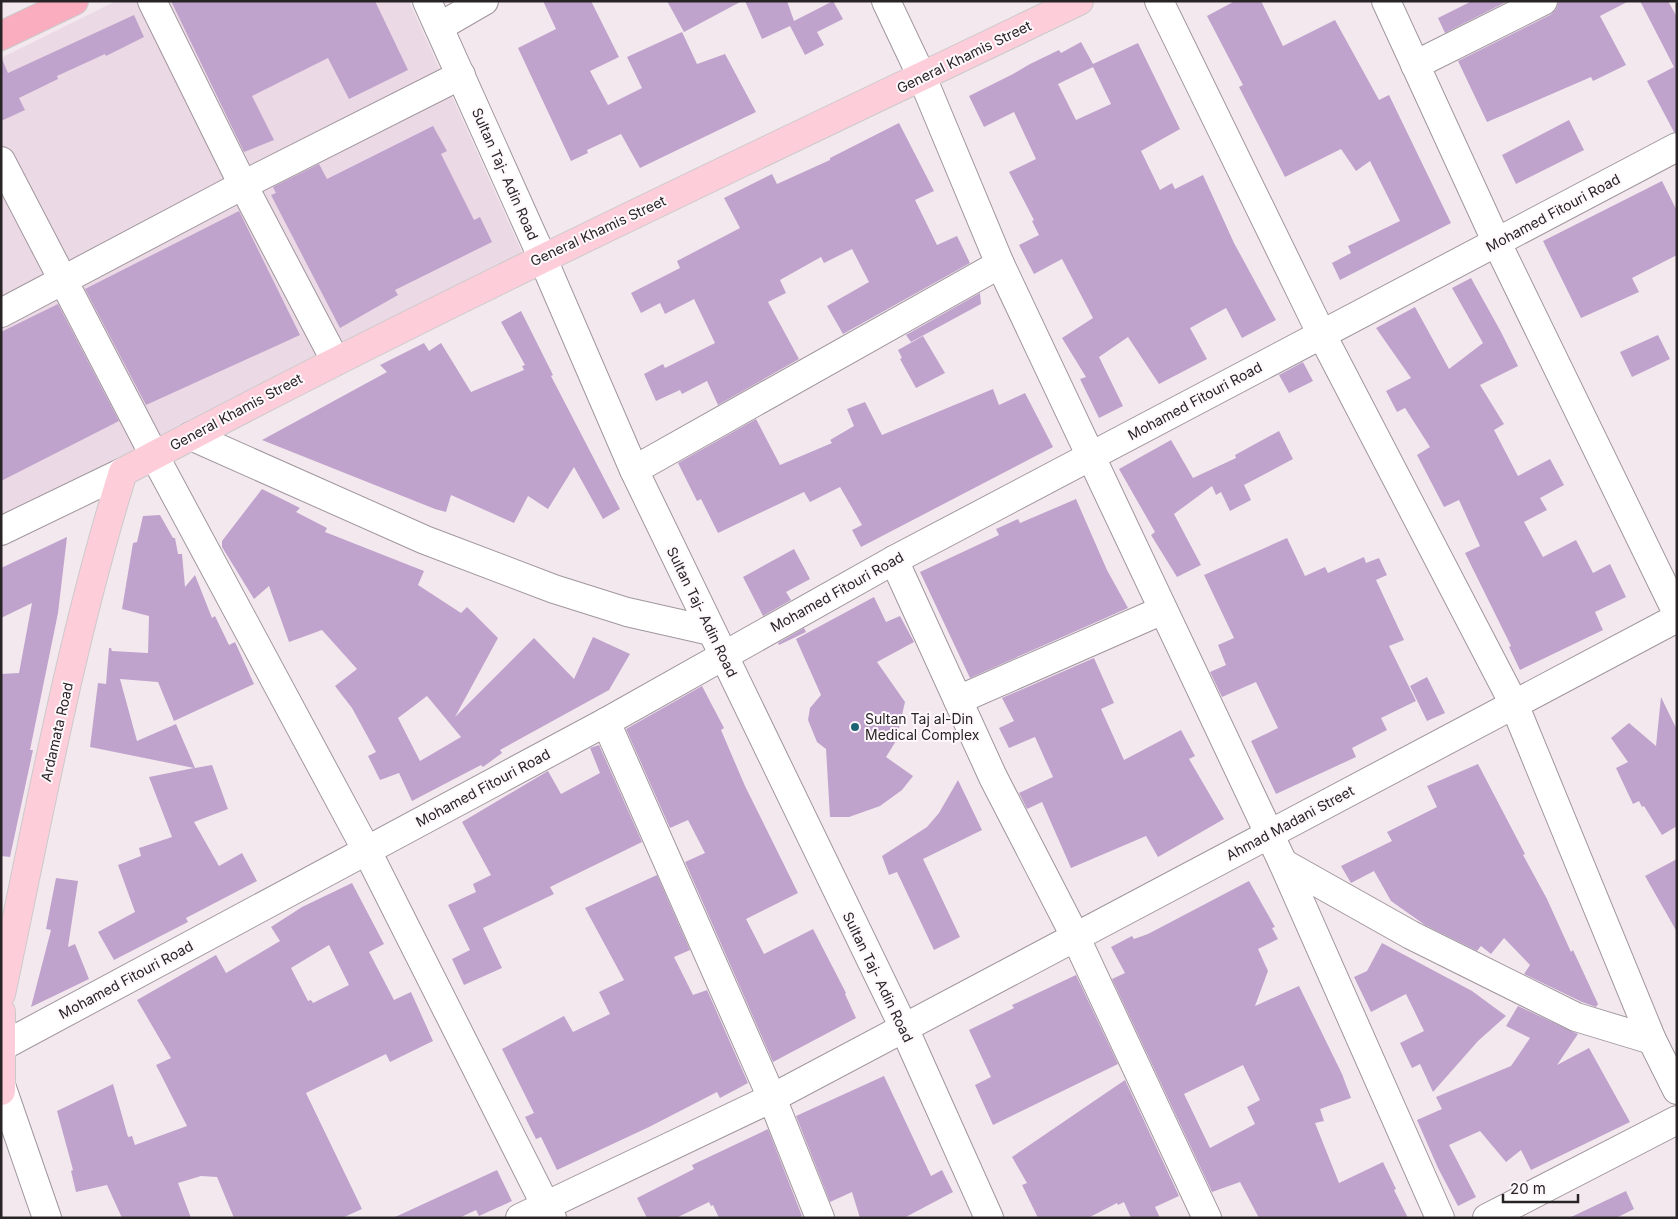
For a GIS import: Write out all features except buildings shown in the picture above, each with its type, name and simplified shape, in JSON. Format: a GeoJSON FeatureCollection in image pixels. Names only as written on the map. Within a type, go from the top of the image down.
{"type":"FeatureCollection","features":[{"type":"Feature","properties":{"kind":"highway"},"geometry":{"type":"LineString","coordinates":[[1,36],[74,1]]}},
{"type":"Feature","properties":{"kind":"main road","name":"General Khamis Street"},"geometry":{"type":"LineString","coordinates":[[123,472],[335,360],[542,257],[1079,1]]}},
{"type":"Feature","properties":{"kind":"main road","name":"Ardamata Road"},"geometry":{"type":"LineString","coordinates":[[1,994],[57,730],[107,523],[123,472]]}},
{"type":"Feature","properties":{"kind":"main road"},"geometry":{"type":"LineString","coordinates":[[1,1012],[1,1089]]}},
{"type":"Feature","properties":{"kind":"street"},"geometry":{"type":"LineString","coordinates":[[152,1],[243,185],[335,360]]}},
{"type":"Feature","properties":{"kind":"street","name":"Sultan Taj- Adin Road"},"geometry":{"type":"LineString","coordinates":[[427,1],[542,257],[634,470],[904,1028],[989,1218]]}},
{"type":"Feature","properties":{"kind":"street"},"geometry":{"type":"LineString","coordinates":[[439,27],[484,1]]}},
{"type":"Feature","properties":{"kind":"street"},"geometry":{"type":"LineString","coordinates":[[886,1],[922,77],[1000,264],[1283,863],[1440,1218]]}},
{"type":"Feature","properties":{"kind":"street"},"geometry":{"type":"LineString","coordinates":[[1159,1],[1321,333],[1514,704],[1652,1040],[1677,1090]]}},
{"type":"Feature","properties":{"kind":"street"},"geometry":{"type":"LineString","coordinates":[[1386,1],[1497,242],[1677,613]]}},
{"type":"Feature","properties":{"kind":"street"},"geometry":{"type":"LineString","coordinates":[[1415,65],[1542,1]]}},
{"type":"Feature","properties":{"kind":"street"},"geometry":{"type":"LineString","coordinates":[[1,313],[243,185],[461,74]]}},
{"type":"Feature","properties":{"kind":"street","name":"Mohamed Fitouri Road"},"geometry":{"type":"LineString","coordinates":[[2,1047],[606,722],[894,560],[1091,457],[1321,333],[1497,242],[1674,156]]}},
{"type":"Feature","properties":{"kind":"street"},"geometry":{"type":"LineString","coordinates":[[1,161],[154,455],[367,851],[548,1211]]}},
{"type":"Feature","properties":{"kind":"street"},"geometry":{"type":"LineString","coordinates":[[634,470],[1000,264]]}},
{"type":"Feature","properties":{"kind":"street"},"geometry":{"type":"LineString","coordinates":[[191,436],[425,540],[554,589],[627,612],[711,631]]}},
{"type":"Feature","properties":{"kind":"street"},"geometry":{"type":"LineString","coordinates":[[1,531],[123,472]]}},
{"type":"Feature","properties":{"kind":"street"},"geometry":{"type":"LineString","coordinates":[[894,560],[993,777],[1075,936],[1207,1218]]}},
{"type":"Feature","properties":{"kind":"street"},"geometry":{"type":"LineString","coordinates":[[958,700],[1163,610]]}},
{"type":"Feature","properties":{"kind":"street","name":"Ahmad Madani Street"},"geometry":{"type":"LineString","coordinates":[[520,1218],[548,1211],[772,1098],[1677,618]]}},
{"type":"Feature","properties":{"kind":"street"},"geometry":{"type":"LineString","coordinates":[[606,722],[772,1098],[820,1218]]}},
{"type":"Feature","properties":{"kind":"street"},"geometry":{"type":"LineString","coordinates":[[1283,863],[1411,935],[1576,1017],[1652,1040]]}},
{"type":"Feature","properties":{"kind":"street"},"geometry":{"type":"LineString","coordinates":[[1,1089],[47,1218]]}},
{"type":"Feature","properties":{"kind":"street"},"geometry":{"type":"LineString","coordinates":[[1487,1218],[1677,1120]]}},
{"type":"Feature","properties":{"kind":"shaded area"},"geometry":{"type":"Polygon","coordinates":[[[116,1],[409,1],[526,261],[1,515],[1,58],[116,1]]]}},
{"type":"Feature","properties":{"kind":"place","name":"Sultan Taj al-Din Medical Complex"},"geometry":{"type":"Point","coordinates":[855,727]}}]}
